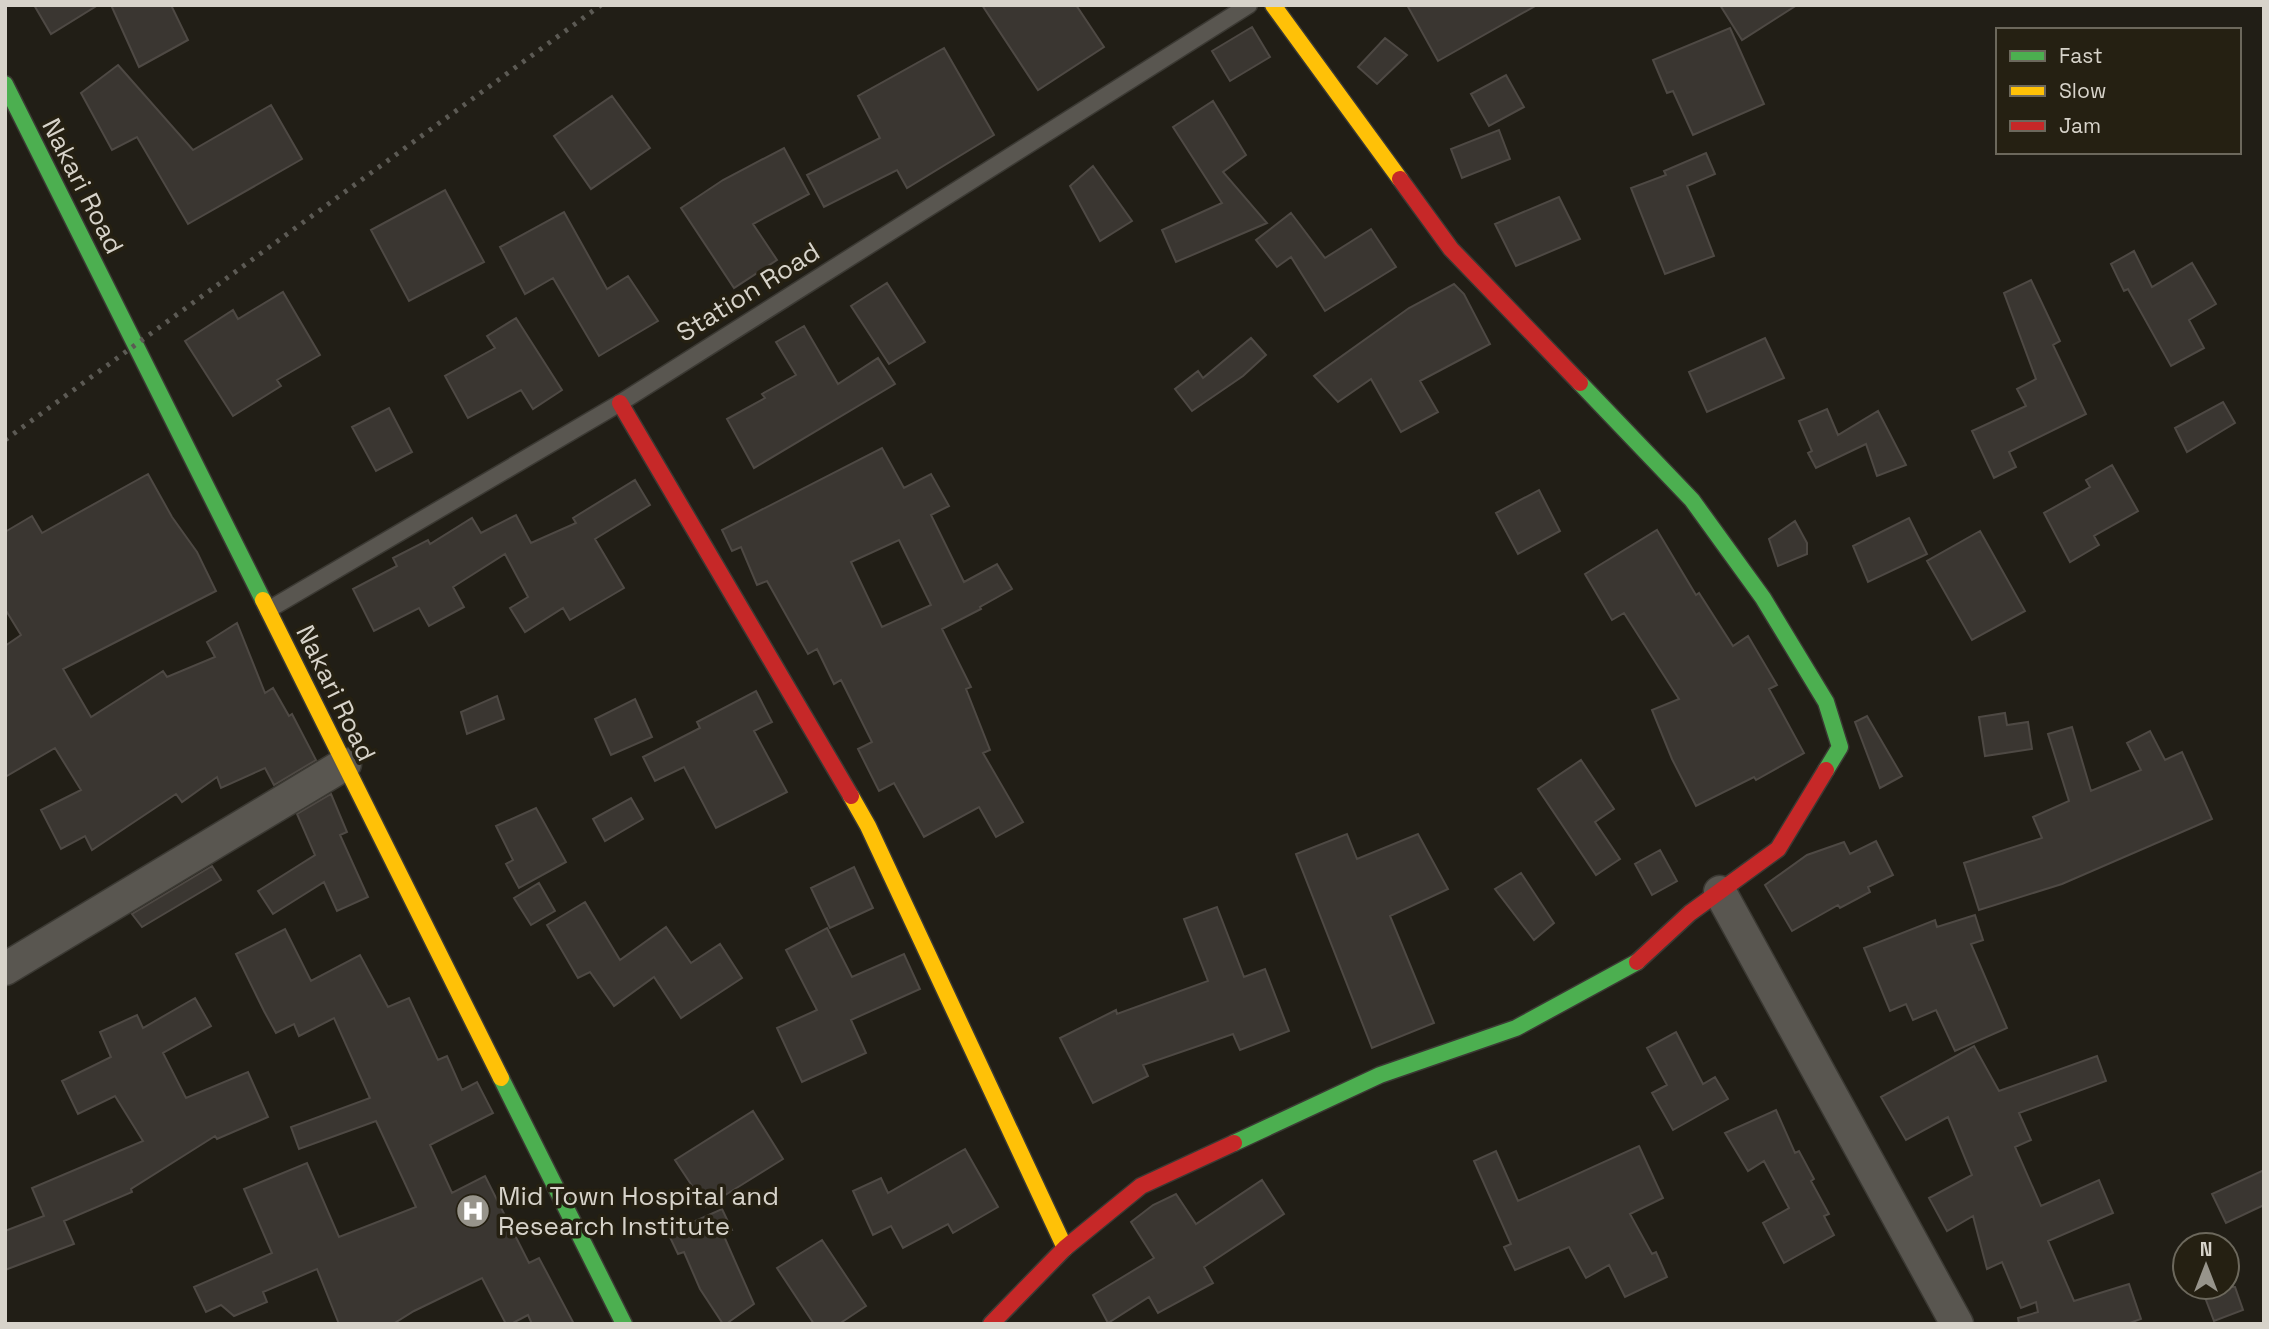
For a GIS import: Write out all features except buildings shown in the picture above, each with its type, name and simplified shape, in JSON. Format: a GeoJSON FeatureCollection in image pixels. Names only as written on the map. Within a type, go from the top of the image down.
{"type":"FeatureCollection","features":[{"type":"Feature","properties":{"kind":"street"},"geometry":{"type":"LineString","coordinates":[[991,1324],[1065,1248],[1141,1185],[1380,1074],[1516,1028],[1634,965],[1690,914],[1778,849],[1840,747],[1826,702],[1763,598],[1692,500],[1451,249],[1273,5]]}},
{"type":"Feature","properties":{"kind":"street","name":"Nakari Road"},"geometry":{"type":"LineString","coordinates":[[5,84],[624,1324]]}},
{"type":"Feature","properties":{"kind":"street"},"geometry":{"type":"LineString","coordinates":[[620,402],[868,826],[1065,1248]]}},
{"type":"Feature","properties":{"kind":"street"},"geometry":{"type":"LineString","coordinates":[[5,969],[345,764]]}},
{"type":"Feature","properties":{"kind":"street"},"geometry":{"type":"LineString","coordinates":[[1720,892],[1956,1324]]}},
{"type":"Feature","properties":{"kind":"lane","name":"Station Road"},"geometry":{"type":"LineString","coordinates":[[268,610],[620,402],[1249,5]]}},
{"type":"Feature","properties":{"kind":"railway"},"geometry":{"type":"LineString","coordinates":[[5,440],[601,5]]}},
{"type":"Feature","properties":{"kind":"traffic: fast"},"geometry":{"type":"LineString","coordinates":[[5,84],[263,600]]}},
{"type":"Feature","properties":{"kind":"traffic: fast"},"geometry":{"type":"LineString","coordinates":[[1580,383],[1692,500],[1763,598],[1826,702],[1840,747],[1826,770]]}},
{"type":"Feature","properties":{"kind":"traffic: fast"},"geometry":{"type":"LineString","coordinates":[[1234,1143],[1380,1075],[1516,1028],[1637,962]]}},
{"type":"Feature","properties":{"kind":"traffic: fast"},"geometry":{"type":"LineString","coordinates":[[501,1078],[624,1324]]}},
{"type":"Feature","properties":{"kind":"traffic: slow"},"geometry":{"type":"LineString","coordinates":[[1273,5],[1400,179]]}},
{"type":"Feature","properties":{"kind":"traffic: slow"},"geometry":{"type":"LineString","coordinates":[[263,600],[501,1078]]}},
{"type":"Feature","properties":{"kind":"traffic: slow"},"geometry":{"type":"LineString","coordinates":[[851,796],[868,826],[1065,1248]]}},
{"type":"Feature","properties":{"kind":"traffic: jam"},"geometry":{"type":"LineString","coordinates":[[1400,179],[1451,249],[1580,383]]}},
{"type":"Feature","properties":{"kind":"traffic: jam"},"geometry":{"type":"LineString","coordinates":[[620,403],[851,796]]}},
{"type":"Feature","properties":{"kind":"traffic: jam"},"geometry":{"type":"LineString","coordinates":[[1637,962],[1690,913],[1778,849],[1826,770]]}},
{"type":"Feature","properties":{"kind":"traffic: jam"},"geometry":{"type":"LineString","coordinates":[[991,1324],[1065,1248],[1141,1186],[1234,1143]]}},
{"type":"Feature","properties":{"kind":"place","name":"Mid Town Hospital and Research Institute"},"geometry":{"type":"Point","coordinates":[473,1211]}}]}
